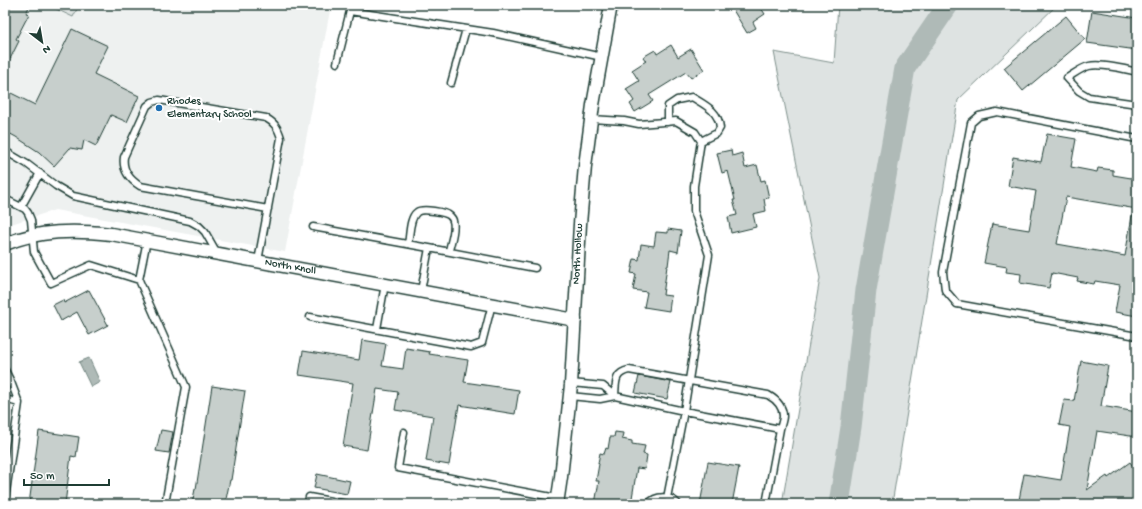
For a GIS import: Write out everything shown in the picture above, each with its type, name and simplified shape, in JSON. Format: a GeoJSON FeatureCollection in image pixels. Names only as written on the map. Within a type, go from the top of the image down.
{"type":"FeatureCollection","features":[{"type":"Feature","properties":{"kind":"street","name":"North Hollow"},"geometry":{"type":"LineString","coordinates":[[557,501],[570,396],[580,224],[591,119],[611,5]]}},
{"type":"Feature","properties":{"kind":"street","name":"North Knoll"},"geometry":{"type":"LineString","coordinates":[[5,244],[32,236],[62,231],[86,231],[111,234],[575,320]]}},
{"type":"Feature","properties":{"kind":"lane"},"geometry":{"type":"LineString","coordinates":[[337,63],[350,11],[466,28],[602,57]]}},
{"type":"Feature","properties":{"kind":"lane"},"geometry":{"type":"LineString","coordinates":[[451,83],[466,28]]}},
{"type":"Feature","properties":{"kind":"lane"},"geometry":{"type":"LineString","coordinates":[[1137,72],[1097,65],[1081,69],[1067,78],[1079,92],[1089,97],[1137,104]]}},
{"type":"Feature","properties":{"kind":"lane"},"geometry":{"type":"LineString","coordinates":[[668,122],[668,106],[677,100],[692,96],[710,108],[720,122],[720,128],[717,133],[701,141]]}},
{"type":"Feature","properties":{"kind":"lane"},"geometry":{"type":"LineString","coordinates":[[258,261],[268,209],[281,138],[278,128],[273,122],[266,118],[158,100],[147,106],[124,157],[123,164],[130,179],[140,186],[268,209]]}},
{"type":"Feature","properties":{"kind":"lane"},"geometry":{"type":"LineString","coordinates":[[1137,140],[997,112],[979,116],[971,123],[943,272],[945,290],[957,304],[1137,336]]}},
{"type":"Feature","properties":{"kind":"lane"},"geometry":{"type":"LineString","coordinates":[[591,119],[624,120],[639,124],[676,122],[695,132],[701,141],[694,186],[694,211],[709,255],[684,411],[667,498]]}},
{"type":"Feature","properties":{"kind":"lane"},"geometry":{"type":"LineString","coordinates":[[5,151],[22,160],[73,196],[190,221],[199,226],[204,232],[216,253]]}},
{"type":"Feature","properties":{"kind":"lane"},"geometry":{"type":"LineString","coordinates":[[21,207],[40,173]]}},
{"type":"Feature","properties":{"kind":"lane"},"geometry":{"type":"LineString","coordinates":[[5,199],[25,209],[28,213],[31,220],[34,252],[51,283],[91,266],[139,280]]}},
{"type":"Feature","properties":{"kind":"lane"},"geometry":{"type":"LineString","coordinates":[[408,244],[411,224],[418,211],[424,210],[447,214],[453,220],[454,226],[449,252]]}},
{"type":"Feature","properties":{"kind":"lane"},"geometry":{"type":"LineString","coordinates":[[313,227],[536,268]]}},
{"type":"Feature","properties":{"kind":"lane"},"geometry":{"type":"LineString","coordinates":[[147,240],[139,280],[186,387],[165,504]]}},
{"type":"Feature","properties":{"kind":"lane"},"geometry":{"type":"LineString","coordinates":[[421,291],[429,248]]}},
{"type":"Feature","properties":{"kind":"lane"},"geometry":{"type":"LineString","coordinates":[[377,329],[385,284]]}},
{"type":"Feature","properties":{"kind":"lane"},"geometry":{"type":"LineString","coordinates":[[310,317],[471,346],[482,343],[492,304]]}},
{"type":"Feature","properties":{"kind":"lane"},"geometry":{"type":"LineString","coordinates":[[5,370],[19,402],[5,499]]}},
{"type":"Feature","properties":{"kind":"lane"},"geometry":{"type":"LineString","coordinates":[[615,396],[617,376],[624,371],[629,370],[768,395],[775,399],[781,407],[783,416],[766,504]]}},
{"type":"Feature","properties":{"kind":"lane"},"geometry":{"type":"LineString","coordinates":[[571,383],[602,386],[615,396]]}},
{"type":"Feature","properties":{"kind":"lane"},"geometry":{"type":"LineString","coordinates":[[570,396],[600,399],[615,396],[780,429]]}},
{"type":"Feature","properties":{"kind":"lane"},"geometry":{"type":"LineString","coordinates":[[5,399],[19,402]]}},
{"type":"Feature","properties":{"kind":"lane"},"geometry":{"type":"LineString","coordinates":[[404,432],[398,468],[557,501]]}},
{"type":"Feature","properties":{"kind":"lane"},"geometry":{"type":"LineString","coordinates":[[308,504],[309,497],[347,504]]}},
{"type":"Feature","properties":{"kind":"lane"},"geometry":{"type":"LineString","coordinates":[[648,504],[656,498],[663,497],[675,501],[678,504]]}},
{"type":"Feature","properties":{"kind":"shaded area","name":"Rhodes Elementary School"},"geometry":{"type":"Polygon","coordinates":[[[5,5],[331,5],[285,252],[55,210],[5,226],[5,5]]]}},
{"type":"Feature","properties":{"kind":"shaded area"},"geometry":{"type":"Polygon","coordinates":[[[55,5],[79,5],[73,17],[54,8],[55,5]]]}},
{"type":"Feature","properties":{"kind":"shaded area"},"geometry":{"type":"Polygon","coordinates":[[[838,5],[1057,5],[958,100],[892,504],[782,504],[820,278],[774,52],[834,63],[838,5]]]}},
{"type":"Feature","properties":{"kind":"shaded area"},"geometry":{"type":"Polygon","coordinates":[[[89,358],[100,382],[91,387],[79,362],[89,358]]]}},
{"type":"Feature","properties":{"kind":"building"},"geometry":{"type":"Polygon","coordinates":[[[5,5],[30,5],[26,13],[29,14],[16,39],[19,41],[5,69],[5,5]]]}},
{"type":"Feature","properties":{"kind":"building"},"geometry":{"type":"Polygon","coordinates":[[[730,5],[759,5],[765,14],[753,22],[756,28],[747,33],[730,5]]]}},
{"type":"Feature","properties":{"kind":"building"},"geometry":{"type":"Polygon","coordinates":[[[1092,11],[1137,18],[1137,50],[1087,43],[1092,11]]]}},
{"type":"Feature","properties":{"kind":"building"},"geometry":{"type":"Polygon","coordinates":[[[1066,16],[1085,39],[1023,91],[1004,68],[1066,16]]]}},
{"type":"Feature","properties":{"kind":"building"},"geometry":{"type":"Polygon","coordinates":[[[72,29],[108,46],[94,74],[139,96],[127,122],[111,115],[96,146],[84,140],[82,150],[70,148],[54,166],[39,152],[5,131],[5,90],[35,105],[72,29]]]}},
{"type":"Feature","properties":{"kind":"building"},"geometry":{"type":"Polygon","coordinates":[[[671,45],[678,57],[691,49],[704,70],[691,78],[686,72],[649,95],[653,101],[635,112],[630,104],[634,101],[626,89],[639,81],[632,70],[646,61],[643,57],[655,50],[657,54],[671,45]]]}},
{"type":"Feature","properties":{"kind":"building"},"geometry":{"type":"Polygon","coordinates":[[[1047,134],[1076,139],[1071,167],[1097,172],[1098,168],[1113,170],[1113,175],[1137,179],[1137,209],[1066,197],[1057,244],[1125,256],[1132,216],[1137,216],[1137,316],[1115,312],[1120,285],[1095,281],[1094,284],[1077,281],[1078,278],[1052,273],[1049,288],[1020,283],[1021,274],[1006,272],[1007,267],[984,263],[992,224],[1029,230],[1036,191],[1008,186],[1013,157],[1041,162],[1047,134]]]}},
{"type":"Feature","properties":{"kind":"building"},"geometry":{"type":"Polygon","coordinates":[[[731,150],[732,156],[742,153],[745,168],[757,165],[761,181],[765,180],[769,198],[764,199],[766,211],[753,214],[756,227],[731,233],[728,217],[737,215],[733,200],[735,200],[728,171],[722,173],[717,153],[731,150]]]}},
{"type":"Feature","properties":{"kind":"building"},"geometry":{"type":"Polygon","coordinates":[[[668,229],[681,231],[678,252],[670,250],[667,266],[663,295],[671,296],[669,311],[644,307],[647,292],[633,290],[636,274],[631,273],[634,259],[639,260],[641,244],[654,246],[656,232],[668,233],[668,229]]]}},
{"type":"Feature","properties":{"kind":"building"},"geometry":{"type":"Polygon","coordinates":[[[89,290],[108,325],[89,335],[77,312],[61,321],[53,305],[63,300],[64,303],[89,290]]]}},
{"type":"Feature","properties":{"kind":"building"},"geometry":{"type":"Polygon","coordinates":[[[362,340],[386,344],[382,366],[403,369],[406,348],[430,352],[429,354],[468,360],[464,382],[519,390],[515,414],[459,405],[449,465],[426,461],[433,416],[395,410],[398,392],[377,389],[367,450],[343,446],[353,383],[299,375],[303,351],[359,360],[362,340]]]}},
{"type":"Feature","properties":{"kind":"building"},"geometry":{"type":"Polygon","coordinates":[[[1081,361],[1108,366],[1101,406],[1137,412],[1137,437],[1097,431],[1087,490],[1107,476],[1108,478],[1130,462],[1137,472],[1137,504],[1043,504],[1019,500],[1024,474],[1061,480],[1070,427],[1059,425],[1064,400],[1074,401],[1081,361]]]}},
{"type":"Feature","properties":{"kind":"building"},"geometry":{"type":"Polygon","coordinates":[[[639,376],[671,382],[667,399],[635,393],[639,376]]]}},
{"type":"Feature","properties":{"kind":"building"},"geometry":{"type":"Polygon","coordinates":[[[212,386],[245,391],[231,480],[225,504],[192,504],[196,489],[212,386]]]}},
{"type":"Feature","properties":{"kind":"building"},"geometry":{"type":"Polygon","coordinates":[[[161,430],[173,432],[169,453],[156,451],[161,430]]]}},
{"type":"Feature","properties":{"kind":"building"},"geometry":{"type":"Polygon","coordinates":[[[39,431],[79,437],[76,457],[71,456],[65,504],[29,504],[39,431]]]}},
{"type":"Feature","properties":{"kind":"building"},"geometry":{"type":"Polygon","coordinates":[[[615,432],[623,433],[622,439],[632,441],[632,444],[645,446],[643,454],[647,455],[645,469],[637,468],[631,504],[595,504],[599,481],[596,481],[600,453],[604,454],[606,448],[608,449],[610,437],[614,437],[615,432]]]}},
{"type":"Feature","properties":{"kind":"building"},"geometry":{"type":"Polygon","coordinates":[[[708,462],[739,467],[732,504],[700,504],[708,462]]]}},
{"type":"Feature","properties":{"kind":"building"},"geometry":{"type":"Polygon","coordinates":[[[317,474],[350,481],[347,494],[314,488],[317,474]]]}},
{"type":"Feature","properties":{"kind":"waterway"},"geometry":{"type":"LineString","coordinates":[[839,504],[851,427],[866,290],[905,68],[948,5]]}},
{"type":"Feature","properties":{"kind":"place","name":"Rhodes Elementary School"},"geometry":{"type":"Point","coordinates":[159,108]}}]}
